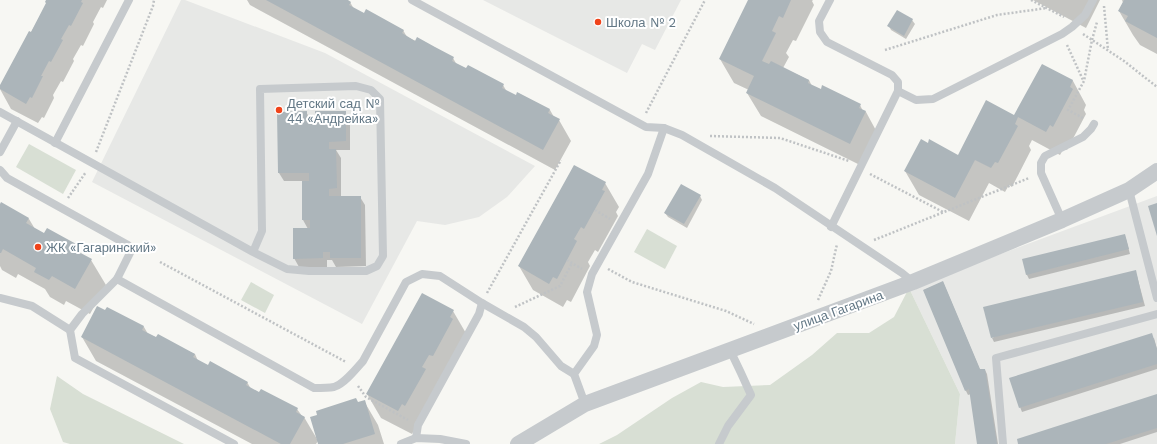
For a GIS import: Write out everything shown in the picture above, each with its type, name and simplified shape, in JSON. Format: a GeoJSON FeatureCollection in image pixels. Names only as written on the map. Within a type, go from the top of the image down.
{"type":"FeatureCollection","features":[{"type":"Feature","properties":{"kind":"street","name":"улица Гагарина"},"geometry":{"type":"LineString","coordinates":[[518,444],[585,404],[913,282],[1062,220],[1129,190],[1157,171]]}},
{"type":"Feature","properties":{"kind":"lane"},"geometry":{"type":"LineString","coordinates":[[55,143],[128,0]]}},
{"type":"Feature","properties":{"kind":"lane"},"geometry":{"type":"LineString","coordinates":[[412,0],[646,127],[664,128],[682,135],[775,188],[902,273],[913,282]]}},
{"type":"Feature","properties":{"kind":"lane"},"geometry":{"type":"LineString","coordinates":[[830,0],[819,21],[820,32],[827,42],[892,76],[898,82],[898,91],[832,227]]}},
{"type":"Feature","properties":{"kind":"lane"},"geometry":{"type":"LineString","coordinates":[[898,91],[916,100],[933,99],[1062,34],[1085,15],[1092,0]]}},
{"type":"Feature","properties":{"kind":"lane"},"geometry":{"type":"LineString","coordinates":[[0,112],[253,252],[287,269],[310,272],[366,271],[377,266],[383,256],[380,99],[371,90],[356,86],[260,89],[262,230],[253,252]]}},
{"type":"Feature","properties":{"kind":"lane"},"geometry":{"type":"LineString","coordinates":[[0,152],[17,122]]}},
{"type":"Feature","properties":{"kind":"lane"},"geometry":{"type":"LineString","coordinates":[[1062,220],[1041,173],[1041,163],[1045,156],[1083,137],[1094,124]]}},
{"type":"Feature","properties":{"kind":"lane"},"geometry":{"type":"LineString","coordinates":[[574,374],[594,346],[597,335],[587,292],[592,274],[648,174],[664,128]]}},
{"type":"Feature","properties":{"kind":"lane"},"geometry":{"type":"LineString","coordinates":[[0,170],[7,178],[128,245],[130,253],[117,279],[82,314],[70,330],[75,358],[234,444]]}},
{"type":"Feature","properties":{"kind":"lane"},"geometry":{"type":"LineString","coordinates":[[1129,190],[1157,298]]}},
{"type":"Feature","properties":{"kind":"lane"},"geometry":{"type":"LineString","coordinates":[[117,279],[314,388],[336,386],[350,376],[357,368],[363,361],[406,282],[422,274],[440,276],[482,303],[524,327],[536,337],[561,366],[574,374],[585,404]]}},
{"type":"Feature","properties":{"kind":"lane"},"geometry":{"type":"LineString","coordinates":[[0,298],[32,306],[70,330]]}},
{"type":"Feature","properties":{"kind":"lane"},"geometry":{"type":"LineString","coordinates":[[416,438],[418,425],[479,314],[482,303]]}},
{"type":"Feature","properties":{"kind":"lane"},"geometry":{"type":"LineString","coordinates":[[1003,444],[996,358],[1157,314]]}},
{"type":"Feature","properties":{"kind":"lane"},"geometry":{"type":"LineString","coordinates":[[719,444],[728,426],[751,395],[730,350]]}},
{"type":"Feature","properties":{"kind":"lane"},"geometry":{"type":"LineString","coordinates":[[400,444],[416,438],[440,439],[466,444]]}},
{"type":"Feature","properties":{"kind":"path"},"geometry":{"type":"LineString","coordinates":[[61,208],[92,163],[154,0]]}},
{"type":"Feature","properties":{"kind":"path"},"geometry":{"type":"LineString","coordinates":[[641,124],[705,0]]}},
{"type":"Feature","properties":{"kind":"path"},"geometry":{"type":"LineString","coordinates":[[1031,0],[1074,25],[1092,40],[1124,61],[1157,87]]}},
{"type":"Feature","properties":{"kind":"path"},"geometry":{"type":"LineString","coordinates":[[1101,7],[1103,0]]}},
{"type":"Feature","properties":{"kind":"path"},"geometry":{"type":"LineString","coordinates":[[1103,0],[1108,50]]}},
{"type":"Feature","properties":{"kind":"path"},"geometry":{"type":"LineString","coordinates":[[885,50],[997,15],[1047,8]]}},
{"type":"Feature","properties":{"kind":"path"},"geometry":{"type":"LineString","coordinates":[[1094,124],[1068,110],[1084,81],[1097,20]]}},
{"type":"Feature","properties":{"kind":"path"},"geometry":{"type":"LineString","coordinates":[[1062,34],[1084,81]]}},
{"type":"Feature","properties":{"kind":"path"},"geometry":{"type":"LineString","coordinates":[[682,135],[780,138],[852,163],[869,174],[943,212]]}},
{"type":"Feature","properties":{"kind":"path"},"geometry":{"type":"LineString","coordinates":[[482,303],[561,160]]}},
{"type":"Feature","properties":{"kind":"path"},"geometry":{"type":"LineString","coordinates":[[860,246],[1041,173]]}},
{"type":"Feature","properties":{"kind":"path"},"geometry":{"type":"LineString","coordinates":[[809,321],[831,271],[840,232]]}},
{"type":"Feature","properties":{"kind":"path"},"geometry":{"type":"LineString","coordinates":[[160,262],[357,368]]}},
{"type":"Feature","properties":{"kind":"path"},"geometry":{"type":"LineString","coordinates":[[501,314],[560,286],[572,263]]}},
{"type":"Feature","properties":{"kind":"path"},"geometry":{"type":"LineString","coordinates":[[598,263],[632,282],[726,311],[774,334]]}},
{"type":"Feature","properties":{"kind":"path"},"geometry":{"type":"LineString","coordinates":[[350,376],[366,397],[418,425]]}},
{"type":"Feature","properties":{"kind":"shaded area","name":"Детский сад № 44 «Андрейка»"},"geometry":{"type":"Polygon","coordinates":[[[181,0],[185,0],[325,53],[535,166],[507,197],[479,217],[445,225],[417,221],[362,324],[92,182],[181,0]]]}},
{"type":"Feature","properties":{"kind":"shaded area","name":"Школа № 2"},"geometry":{"type":"Polygon","coordinates":[[[483,0],[681,0],[655,50],[642,44],[627,73],[483,0]]]}},
{"type":"Feature","properties":{"kind":"shaded area"},"geometry":{"type":"Polygon","coordinates":[[[29,144],[76,170],[63,194],[16,167],[29,144]]]}},
{"type":"Feature","properties":{"kind":"shaded area"},"geometry":{"type":"Polygon","coordinates":[[[1157,196],[1157,444],[955,444],[960,394],[909,288],[1157,196]]]}},
{"type":"Feature","properties":{"kind":"shaded area"},"geometry":{"type":"Polygon","coordinates":[[[647,229],[677,246],[665,269],[634,252],[647,229]]]}},
{"type":"Feature","properties":{"kind":"shaded area"},"geometry":{"type":"Polygon","coordinates":[[[251,282],[274,295],[265,313],[241,300],[251,282]]]}},
{"type":"Feature","properties":{"kind":"shaded area"},"geometry":{"type":"Polygon","coordinates":[[[909,288],[960,394],[955,444],[599,444],[617,435],[672,398],[701,382],[723,387],[770,385],[812,355],[837,333],[869,333],[894,317],[909,288]]]}},
{"type":"Feature","properties":{"kind":"shaded area"},"geometry":{"type":"Polygon","coordinates":[[[57,376],[83,394],[184,444],[70,444],[63,442],[50,409],[57,376]]]}},
{"type":"Feature","properties":{"kind":"building"},"geometry":{"type":"Polygon","coordinates":[[[46,0],[82,0],[81,2],[83,3],[71,26],[69,25],[61,39],[63,40],[51,62],[49,61],[32,98],[30,97],[26,104],[0,89],[0,85],[29,31],[31,32],[46,3],[46,0]]]}},
{"type":"Feature","properties":{"kind":"building"},"geometry":{"type":"Polygon","coordinates":[[[266,0],[348,0],[351,2],[349,5],[364,13],[366,9],[404,30],[402,33],[415,41],[417,37],[454,57],[452,61],[466,68],[468,65],[504,84],[502,88],[516,95],[517,92],[550,109],[548,113],[560,119],[543,150],[266,0]]]}},
{"type":"Feature","properties":{"kind":"building"},"geometry":{"type":"Polygon","coordinates":[[[748,0],[791,0],[783,18],[779,16],[772,31],[776,33],[762,61],[769,64],[771,61],[809,80],[808,83],[821,89],[822,85],[861,104],[859,108],[866,111],[850,144],[746,93],[754,76],[719,59],[748,0]]]}},
{"type":"Feature","properties":{"kind":"building"},"geometry":{"type":"Polygon","coordinates":[[[1124,0],[1157,0],[1157,38],[1125,21],[1128,16],[1118,11],[1124,0]]]}},
{"type":"Feature","properties":{"kind":"building"},"geometry":{"type":"Polygon","coordinates":[[[897,10],[913,19],[904,36],[887,26],[897,10]]]}},
{"type":"Feature","properties":{"kind":"building"},"geometry":{"type":"Polygon","coordinates":[[[1042,64],[1073,80],[1070,87],[1073,89],[1053,127],[1050,125],[1046,132],[1018,117],[1015,124],[1018,126],[998,163],[995,162],[991,168],[975,160],[955,198],[904,171],[921,139],[928,143],[929,139],[958,155],[986,100],[1014,115],[1042,64]]]}},
{"type":"Feature","properties":{"kind":"building"},"geometry":{"type":"Polygon","coordinates":[[[307,111],[307,119],[315,118],[315,111],[346,111],[346,141],[329,142],[329,149],[336,149],[337,188],[329,189],[329,196],[361,196],[361,258],[330,258],[330,252],[323,252],[323,258],[293,259],[293,228],[310,228],[310,220],[302,220],[302,181],[309,181],[309,173],[278,173],[277,112],[307,111]]]}},
{"type":"Feature","properties":{"kind":"building"},"geometry":{"type":"Polygon","coordinates":[[[574,165],[606,182],[602,190],[605,191],[584,229],[581,227],[574,239],[577,241],[557,279],[553,277],[549,284],[518,266],[574,165]]]}},
{"type":"Feature","properties":{"kind":"building"},"geometry":{"type":"Polygon","coordinates":[[[681,184],[701,195],[684,224],[664,213],[681,184]]]}},
{"type":"Feature","properties":{"kind":"building","name":"ЖК «Гагаринский»"},"geometry":{"type":"Polygon","coordinates":[[[1,202],[29,218],[26,223],[44,233],[47,228],[78,245],[75,250],[92,259],[75,289],[52,276],[49,280],[34,272],[36,268],[3,249],[0,253],[1,202]]]}},
{"type":"Feature","properties":{"kind":"building"},"geometry":{"type":"Polygon","coordinates":[[[1157,203],[1157,236],[1148,206],[1157,203]]]}},
{"type":"Feature","properties":{"kind":"building"},"geometry":{"type":"Polygon","coordinates":[[[1125,234],[1129,249],[1026,275],[1022,259],[1125,234]]]}},
{"type":"Feature","properties":{"kind":"building"},"geometry":{"type":"Polygon","coordinates":[[[1136,270],[1143,302],[991,338],[983,307],[1136,270]]]}},
{"type":"Feature","properties":{"kind":"building"},"geometry":{"type":"Polygon","coordinates":[[[943,281],[980,369],[985,369],[997,444],[977,444],[969,389],[965,391],[923,290],[943,281]]]}},
{"type":"Feature","properties":{"kind":"building"},"geometry":{"type":"Polygon","coordinates":[[[422,293],[454,310],[450,317],[453,319],[433,356],[429,355],[422,367],[426,369],[405,406],[402,404],[398,411],[366,394],[422,293]]]}},
{"type":"Feature","properties":{"kind":"building"},"geometry":{"type":"Polygon","coordinates":[[[97,306],[105,310],[107,307],[144,326],[142,330],[156,337],[158,334],[195,354],[193,357],[208,365],[210,361],[248,382],[246,385],[259,392],[261,389],[298,408],[296,412],[305,417],[290,444],[281,444],[81,337],[97,306]]]}},
{"type":"Feature","properties":{"kind":"building"},"geometry":{"type":"Polygon","coordinates":[[[1152,333],[1157,349],[1157,364],[1019,408],[1009,378],[1152,333]]]}},
{"type":"Feature","properties":{"kind":"building"},"geometry":{"type":"Polygon","coordinates":[[[1157,394],[1157,428],[1106,444],[1018,444],[1017,439],[1157,394]]]}},
{"type":"Feature","properties":{"kind":"building"},"geometry":{"type":"Polygon","coordinates":[[[356,398],[358,402],[365,400],[375,434],[343,444],[318,444],[310,417],[317,415],[316,411],[356,398]]]}},
{"type":"Feature","properties":{"kind":"place","name":"Школа № 2"},"geometry":{"type":"Point","coordinates":[598,22]}},
{"type":"Feature","properties":{"kind":"place","name":"Детский сад № 44 «Андрейка»"},"geometry":{"type":"Point","coordinates":[279,110]}},
{"type":"Feature","properties":{"kind":"place","name":"ЖК «Гагаринский»"},"geometry":{"type":"Point","coordinates":[38,247]}}]}
